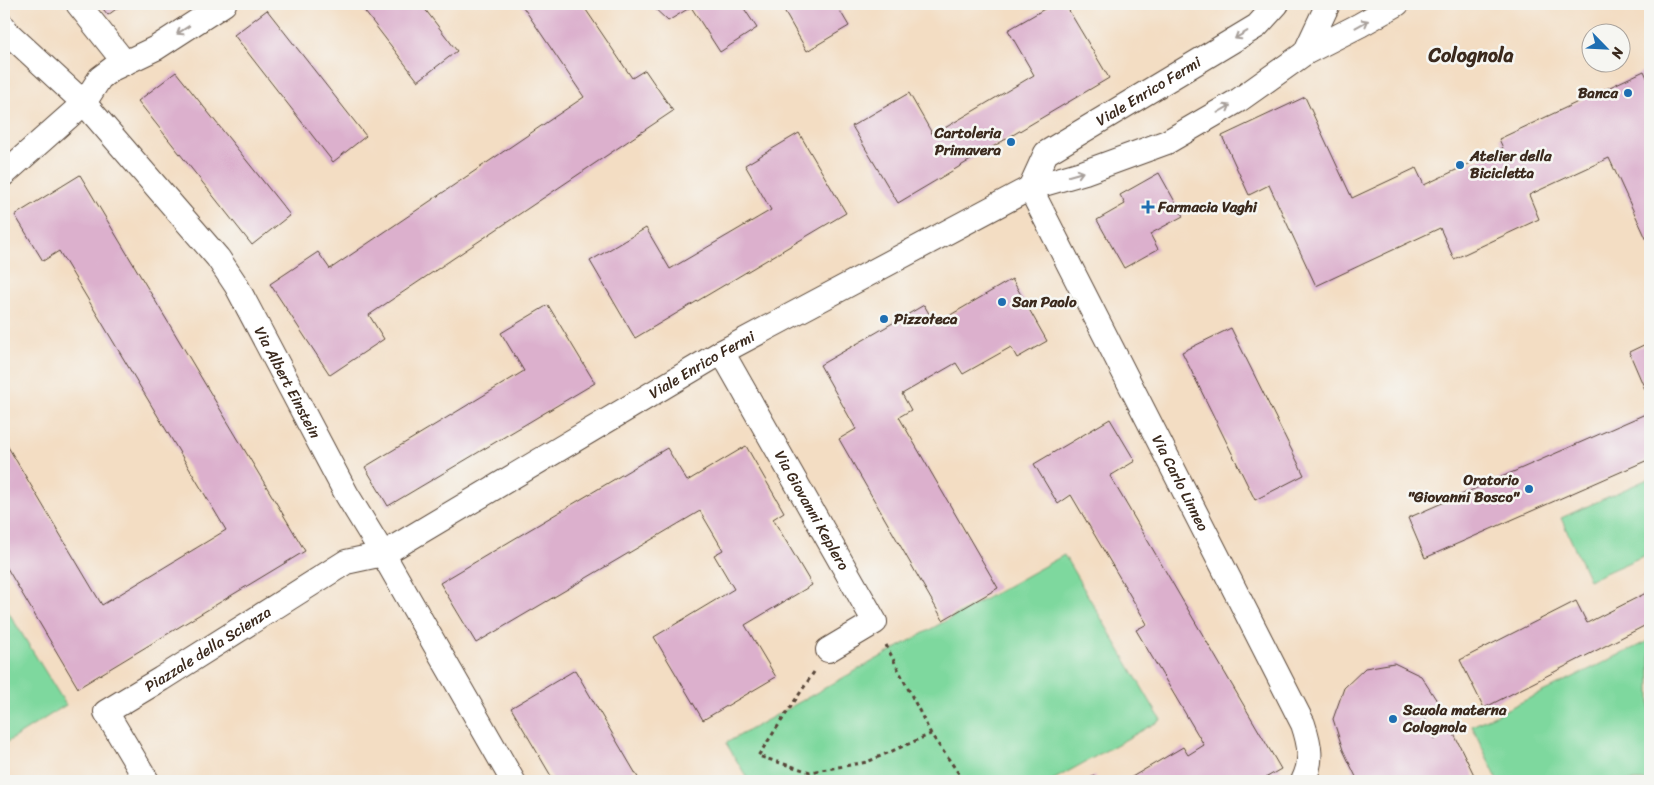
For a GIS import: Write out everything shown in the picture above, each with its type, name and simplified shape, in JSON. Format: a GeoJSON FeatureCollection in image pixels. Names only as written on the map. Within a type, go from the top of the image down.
{"type":"FeatureCollection","features":[{"type":"Feature","properties":{"kind":"street"},"geometry":{"type":"LineString","coordinates":[[78,4],[125,63]]}},
{"type":"Feature","properties":{"kind":"street"},"geometry":{"type":"LineString","coordinates":[[4,174],[84,103],[100,78],[112,69],[156,48],[224,4]]}},
{"type":"Feature","properties":{"kind":"street","name":"Viale Enrico Fermi"},"geometry":{"type":"LineString","coordinates":[[1030,188],[1046,153],[1257,26],[1277,4]]}},
{"type":"Feature","properties":{"kind":"street","name":"Viale Enrico Fermi"},"geometry":{"type":"LineString","coordinates":[[1305,53],[1328,4]]}},
{"type":"Feature","properties":{"kind":"street","name":"Viale Enrico Fermi"},"geometry":{"type":"LineString","coordinates":[[383,554],[722,352],[1030,188],[1085,172],[1167,142],[1239,100],[1305,53],[1397,4]]}},
{"type":"Feature","properties":{"kind":"street","name":"Via Albert Einstein"},"geometry":{"type":"LineString","coordinates":[[4,27],[84,103],[218,258],[236,285],[347,495],[383,554],[513,781]]}},
{"type":"Feature","properties":{"kind":"street","name":"Via Carlo Linneo"},"geometry":{"type":"LineString","coordinates":[[1030,188],[1304,724],[1311,756],[1303,781]]}},
{"type":"Feature","properties":{"kind":"street","name":"Via Giovanni Keplero"},"geometry":{"type":"LineString","coordinates":[[722,352],[874,622]]}},
{"type":"Feature","properties":{"kind":"street","name":"Piazzale della Scienza"},"geometry":{"type":"LineString","coordinates":[[147,781],[106,712],[346,562],[383,554]]}},
{"type":"Feature","properties":{"kind":"street"},"geometry":{"type":"LineString","coordinates":[[828,650],[874,622]]}},
{"type":"Feature","properties":{"kind":"path"},"geometry":{"type":"LineString","coordinates":[[874,622],[931,734],[964,781]]}},
{"type":"Feature","properties":{"kind":"path"},"geometry":{"type":"LineString","coordinates":[[828,650],[758,756],[810,772],[867,762],[931,734]]}},
{"type":"Feature","properties":{"kind":"green space"},"geometry":{"type":"Polygon","coordinates":[[[1650,478],[1650,553],[1589,580],[1561,518],[1650,478]]]}},
{"type":"Feature","properties":{"kind":"green space"},"geometry":{"type":"Polygon","coordinates":[[[1064,555],[1161,720],[1051,781],[749,781],[726,743],[1064,555]]]}},
{"type":"Feature","properties":{"kind":"green space"},"geometry":{"type":"Polygon","coordinates":[[[4,605],[66,705],[4,744],[4,605]]]}},
{"type":"Feature","properties":{"kind":"green space"},"geometry":{"type":"Polygon","coordinates":[[[1650,640],[1650,781],[1498,781],[1472,726],[1650,640]]]}},
{"type":"Feature","properties":{"kind":"building"},"geometry":{"type":"Polygon","coordinates":[[[99,4],[123,4],[108,15],[99,4]]]}},
{"type":"Feature","properties":{"kind":"building"},"geometry":{"type":"Polygon","coordinates":[[[359,4],[421,4],[457,51],[418,81],[359,4]]]}},
{"type":"Feature","properties":{"kind":"building"},"geometry":{"type":"Polygon","coordinates":[[[521,4],[582,4],[632,78],[645,70],[673,111],[369,315],[384,339],[330,375],[270,284],[318,252],[330,269],[584,97],[521,4]]]}},
{"type":"Feature","properties":{"kind":"building"},"geometry":{"type":"Polygon","coordinates":[[[650,4],[741,4],[757,28],[720,52],[691,7],[668,21],[650,4]]]}},
{"type":"Feature","properties":{"kind":"building"},"geometry":{"type":"Polygon","coordinates":[[[780,4],[836,4],[849,26],[807,51],[780,4]]]}},
{"type":"Feature","properties":{"kind":"building"},"geometry":{"type":"Polygon","coordinates":[[[1053,4],[1065,4],[1109,78],[898,203],[852,126],[909,93],[933,135],[1034,75],[1008,30],[1053,4]]]}},
{"type":"Feature","properties":{"kind":"building"},"geometry":{"type":"Polygon","coordinates":[[[267,10],[366,136],[333,162],[234,35],[267,10]]]}},
{"type":"Feature","properties":{"kind":"building"},"geometry":{"type":"Polygon","coordinates":[[[1644,71],[1650,84],[1650,247],[1609,158],[1529,195],[1539,219],[1454,259],[1440,228],[1316,286],[1269,185],[1249,195],[1222,136],[1305,97],[1352,198],[1416,168],[1424,185],[1503,148],[1499,139],[1644,71]]]}},
{"type":"Feature","properties":{"kind":"building"},"geometry":{"type":"Polygon","coordinates":[[[176,72],[290,215],[252,245],[138,101],[176,72]]]}},
{"type":"Feature","properties":{"kind":"building"},"geometry":{"type":"Polygon","coordinates":[[[799,133],[846,213],[635,338],[590,261],[646,228],[670,269],[771,210],[745,165],[799,133]]]}},
{"type":"Feature","properties":{"kind":"building"},"geometry":{"type":"Polygon","coordinates":[[[1159,173],[1183,216],[1150,234],[1158,249],[1124,268],[1097,220],[1125,204],[1120,195],[1159,173]]]}},
{"type":"Feature","properties":{"kind":"building"},"geometry":{"type":"Polygon","coordinates":[[[80,175],[305,551],[78,688],[4,563],[4,440],[102,605],[226,530],[59,251],[43,261],[15,215],[80,175]]]}},
{"type":"Feature","properties":{"kind":"building"},"geometry":{"type":"Polygon","coordinates":[[[1012,279],[1047,341],[1017,358],[1011,347],[963,374],[956,363],[902,394],[911,410],[899,417],[998,588],[943,620],[839,439],[856,429],[820,365],[924,305],[935,324],[1012,279]]]}},
{"type":"Feature","properties":{"kind":"building"},"geometry":{"type":"Polygon","coordinates":[[[548,305],[595,383],[388,506],[365,467],[524,371],[501,333],[548,305]]]}},
{"type":"Feature","properties":{"kind":"building"},"geometry":{"type":"Polygon","coordinates":[[[1231,328],[1304,475],[1255,500],[1182,352],[1231,328]]]}},
{"type":"Feature","properties":{"kind":"building"},"geometry":{"type":"Polygon","coordinates":[[[1650,342],[1650,401],[1629,352],[1650,342]]]}},
{"type":"Feature","properties":{"kind":"building","name":"Oratorio \"Giovanni Bosco\""},"geometry":{"type":"Polygon","coordinates":[[[1650,412],[1650,459],[1425,558],[1408,518],[1650,412]]]}},
{"type":"Feature","properties":{"kind":"building"},"geometry":{"type":"Polygon","coordinates":[[[1110,419],[1135,461],[1110,476],[1281,769],[1260,781],[1125,781],[1183,747],[1188,755],[1204,745],[1136,630],[1147,624],[1071,495],[1058,504],[1034,464],[1110,419]]]}},
{"type":"Feature","properties":{"kind":"building"},"geometry":{"type":"Polygon","coordinates":[[[746,446],[784,512],[773,519],[812,585],[745,625],[776,677],[703,720],[654,637],[734,589],[714,555],[723,550],[700,511],[476,643],[440,583],[667,448],[687,481],[746,446]]]}},
{"type":"Feature","properties":{"kind":"building"},"geometry":{"type":"Polygon","coordinates":[[[1650,591],[1650,623],[1484,708],[1460,660],[1576,601],[1587,623],[1650,591]]]}},
{"type":"Feature","properties":{"kind":"building"},"geometry":{"type":"Polygon","coordinates":[[[1394,663],[1421,676],[1439,704],[1422,713],[1435,739],[1452,730],[1477,781],[1358,781],[1343,750],[1333,719],[1344,688],[1365,668],[1394,663]]]}},
{"type":"Feature","properties":{"kind":"building"},"geometry":{"type":"Polygon","coordinates":[[[575,670],[640,781],[554,781],[511,708],[575,670]]]}},
{"type":"Feature","properties":{"kind":"building"},"geometry":{"type":"Polygon","coordinates":[[[1094,776],[1097,781],[1085,781],[1094,776]]]}},
{"type":"Feature","properties":{"kind":"place","name":"Banca"},"geometry":{"type":"Point","coordinates":[1628,93]}},
{"type":"Feature","properties":{"kind":"place","name":"Cartoleria Primavera"},"geometry":{"type":"Point","coordinates":[1011,142]}},
{"type":"Feature","properties":{"kind":"place","name":"Atelier della Bicicletta"},"geometry":{"type":"Point","coordinates":[1460,165]}},
{"type":"Feature","properties":{"kind":"place","name":"Farmacia Vaghi"},"geometry":{"type":"Point","coordinates":[1148,207]}},
{"type":"Feature","properties":{"kind":"place","name":"San Paolo"},"geometry":{"type":"Point","coordinates":[1002,302]}},
{"type":"Feature","properties":{"kind":"place","name":"Pizzoteca"},"geometry":{"type":"Point","coordinates":[884,319]}},
{"type":"Feature","properties":{"kind":"place","name":"Oratorio \"Giovanni Bosco\""},"geometry":{"type":"Point","coordinates":[1529,489]}},
{"type":"Feature","properties":{"kind":"place","name":"Scuola materna Colognola"},"geometry":{"type":"Point","coordinates":[1393,719]}},
{"type":"Feature","properties":{"kind":"district","name":"Colognola"},"geometry":{"type":"Point","coordinates":[1471,55]}}]}
